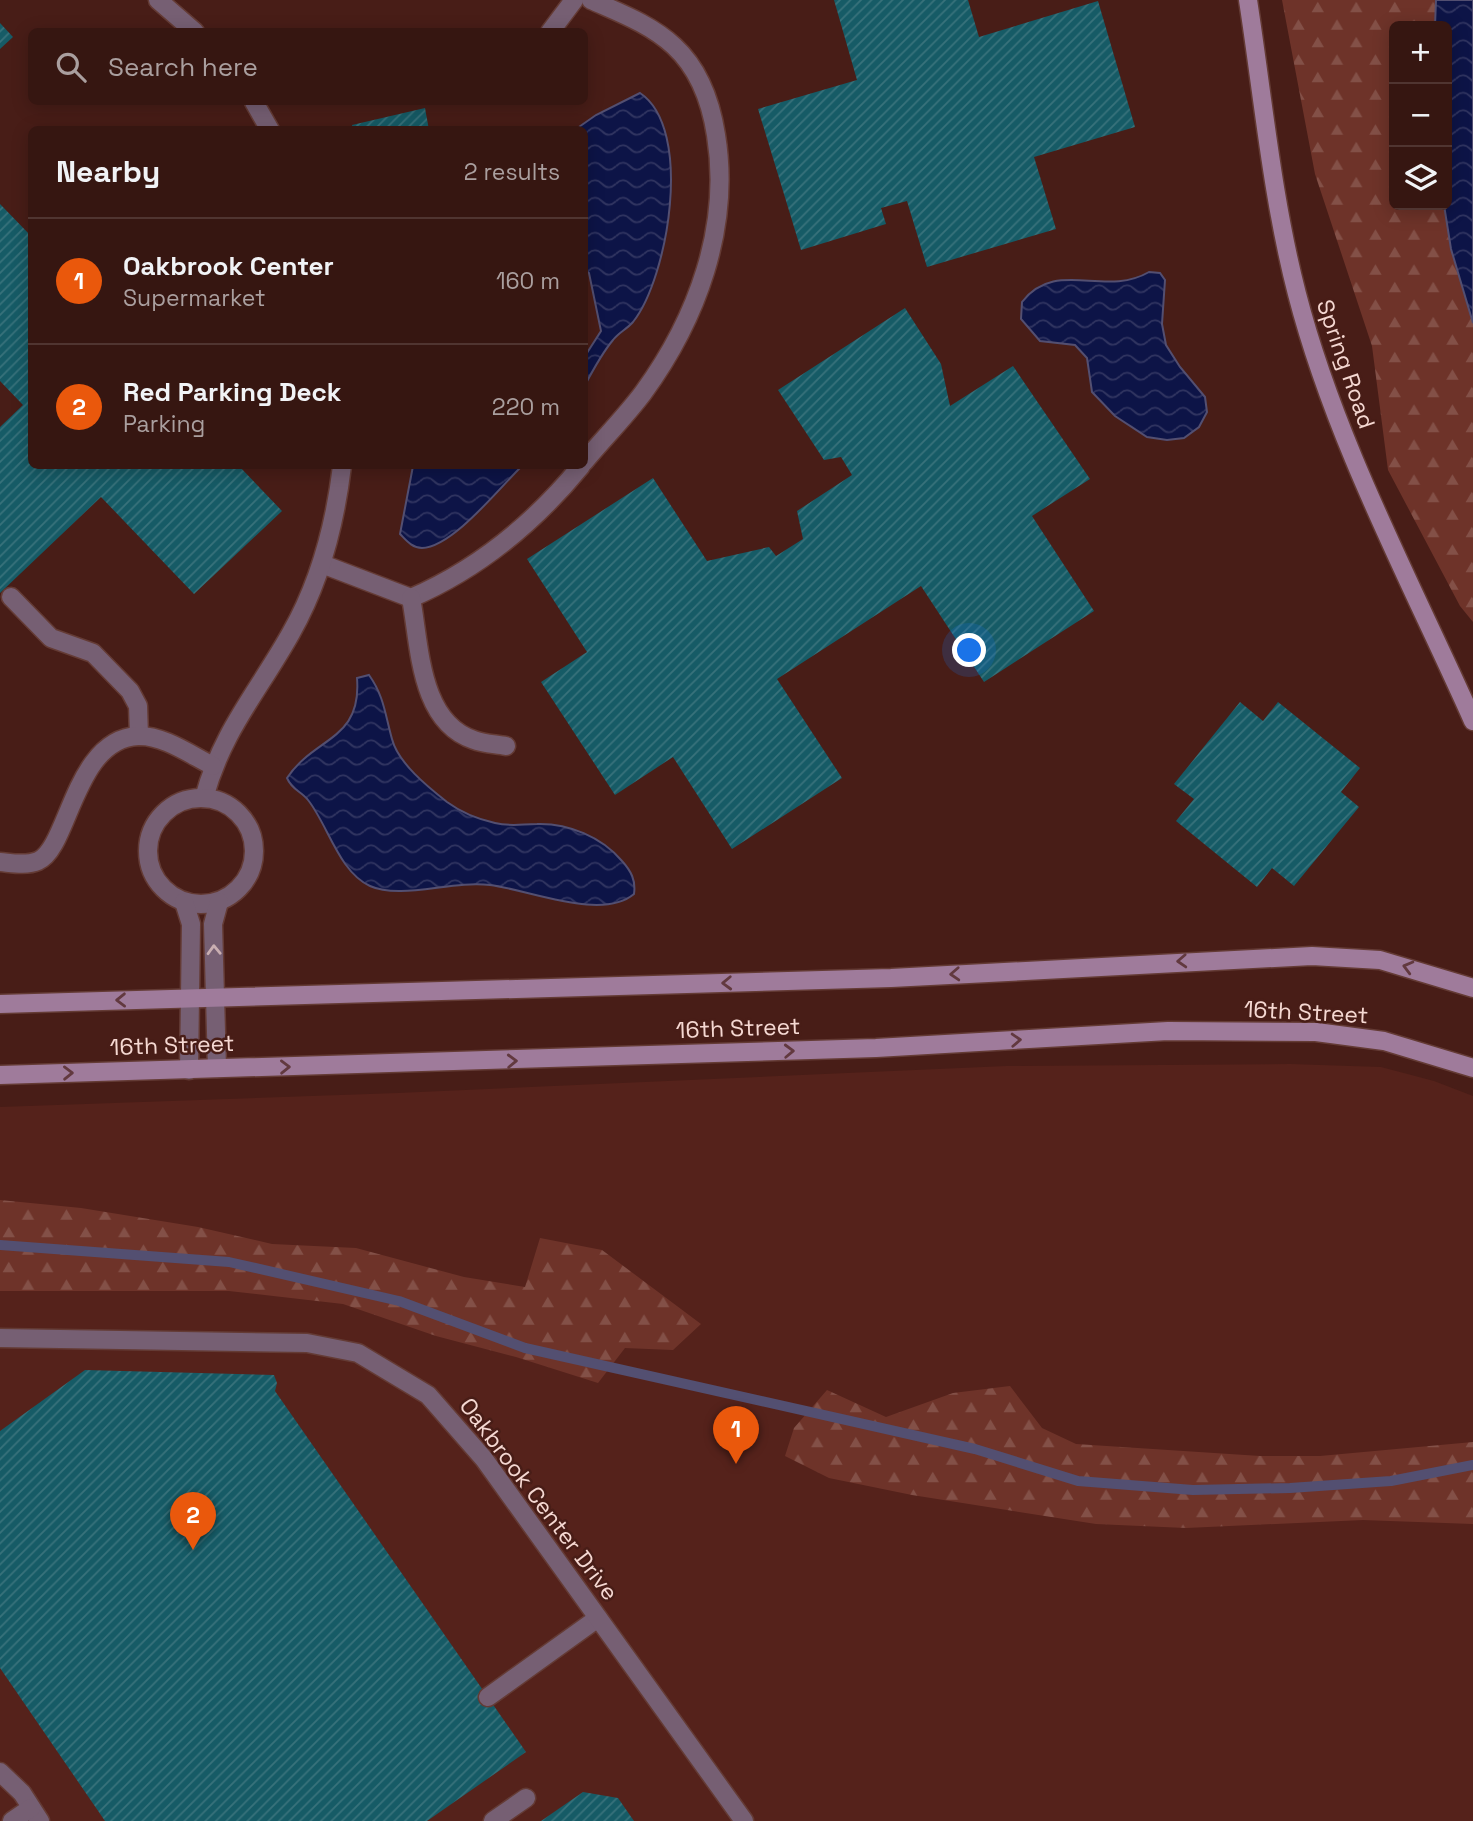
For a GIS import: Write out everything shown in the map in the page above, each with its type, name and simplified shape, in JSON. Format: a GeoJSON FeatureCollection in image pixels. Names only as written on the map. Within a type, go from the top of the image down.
{"type":"FeatureCollection","features":[{"type":"Feature","properties":{"kind":"street"},"geometry":{"type":"LineString","coordinates":[[158,0],[190,28]]}},
{"type":"Feature","properties":{"kind":"street"},"geometry":{"type":"LineString","coordinates":[[553,28],[574,0]]}},
{"type":"Feature","properties":{"kind":"street"},"geometry":{"type":"LineString","coordinates":[[588,458],[642,394],[663,362],[698,296],[715,231],[721,166],[714,120],[704,89],[676,48],[657,32],[591,0]]}},
{"type":"Feature","properties":{"kind":"street","name":"Spring Road"},"geometry":{"type":"LineString","coordinates":[[1248,0],[1286,250],[1297,297],[1352,455],[1473,721]]}},
{"type":"Feature","properties":{"kind":"street"},"geometry":{"type":"LineString","coordinates":[[256,105],[268,126]]}},
{"type":"Feature","properties":{"kind":"street"},"geometry":{"type":"LineString","coordinates":[[204,798],[213,766],[242,709],[263,681],[293,630],[322,564],[332,531],[342,469]]}},
{"type":"Feature","properties":{"kind":"street"},"geometry":{"type":"LineString","coordinates":[[322,564],[411,598],[452,580],[491,554],[578,469]]}},
{"type":"Feature","properties":{"kind":"street"},"geometry":{"type":"LineString","coordinates":[[11,597],[51,638],[93,653],[130,691],[138,706],[139,736]]}},
{"type":"Feature","properties":{"kind":"street"},"geometry":{"type":"LineString","coordinates":[[411,598],[425,675],[433,702],[446,723],[472,740],[506,746]]}},
{"type":"Feature","properties":{"kind":"street"},"geometry":{"type":"LineString","coordinates":[[0,862],[20,864],[37,861],[50,852],[74,795],[88,771],[121,740],[139,736],[164,742],[213,766]]}},
{"type":"Feature","properties":{"kind":"street"},"geometry":{"type":"LineString","coordinates":[[204,798],[222,802],[238,812],[249,826],[254,844],[254,862],[247,879],[235,893],[219,902],[201,904],[184,902],[170,894],[158,882],[150,867],[150,841],[159,818],[172,807],[187,800],[204,798]]}},
{"type":"Feature","properties":{"kind":"street"},"geometry":{"type":"LineString","coordinates":[[184,902],[191,923],[188,1070]]}},
{"type":"Feature","properties":{"kind":"street"},"geometry":{"type":"LineString","coordinates":[[217,1068],[213,924],[219,902]]}},
{"type":"Feature","properties":{"kind":"street","name":"16th Street"},"geometry":{"type":"LineString","coordinates":[[0,1004],[891,978],[1312,956],[1380,960],[1473,988]]}},
{"type":"Feature","properties":{"kind":"street","name":"16th Street"},"geometry":{"type":"LineString","coordinates":[[0,1075],[863,1048],[1168,1031],[1315,1032],[1384,1041],[1473,1068]]}},
{"type":"Feature","properties":{"kind":"street","name":"Oakbrook Center Drive"},"geometry":{"type":"LineString","coordinates":[[0,1338],[307,1343],[358,1353],[428,1395],[484,1459],[744,1821]]}},
{"type":"Feature","properties":{"kind":"street"},"geometry":{"type":"LineString","coordinates":[[488,1697],[598,1618]]}},
{"type":"Feature","properties":{"kind":"street"},"geometry":{"type":"LineString","coordinates":[[0,1772],[22,1793],[35,1814],[12,1821]]}},
{"type":"Feature","properties":{"kind":"street"},"geometry":{"type":"LineString","coordinates":[[493,1821],[526,1798]]}},
{"type":"Feature","properties":{"kind":"shaded area"},"geometry":{"type":"Polygon","coordinates":[[[1290,1064],[1381,1067],[1434,1081],[1473,1096],[1473,1821],[0,1821],[0,1107],[398,1093],[1006,1066],[1290,1064]]]}},
{"type":"Feature","properties":{"kind":"green space"},"geometry":{"type":"Polygon","coordinates":[[[1282,0],[1436,0],[1435,21],[1389,21],[1389,210],[1445,210],[1451,249],[1473,323],[1473,622],[1460,606],[1388,470],[1372,346],[1315,174],[1282,0]]]}},
{"type":"Feature","properties":{"kind":"green space"},"geometry":{"type":"Polygon","coordinates":[[[0,1200],[81,1208],[198,1227],[272,1244],[356,1248],[464,1277],[525,1287],[540,1238],[602,1250],[701,1324],[673,1350],[625,1348],[598,1383],[516,1357],[436,1336],[343,1304],[229,1291],[0,1291],[0,1200]]]}},
{"type":"Feature","properties":{"kind":"green space"},"geometry":{"type":"Polygon","coordinates":[[[1010,1386],[1042,1428],[1076,1444],[1260,1456],[1320,1456],[1473,1442],[1473,1524],[1363,1520],[1186,1528],[1096,1524],[912,1495],[829,1478],[785,1456],[794,1428],[827,1390],[886,1417],[953,1393],[1010,1386]]]}},
{"type":"Feature","properties":{"kind":"water"},"geometry":{"type":"Polygon","coordinates":[[[1436,0],[1473,0],[1473,323],[1451,249],[1445,210],[1452,210],[1452,21],[1435,21],[1436,0]]]}},
{"type":"Feature","properties":{"kind":"water"},"geometry":{"type":"Polygon","coordinates":[[[640,93],[657,111],[667,138],[671,170],[670,204],[665,240],[646,301],[633,322],[609,345],[588,380],[588,351],[601,331],[588,272],[588,126],[580,126],[640,93]]]}},
{"type":"Feature","properties":{"kind":"water"},"geometry":{"type":"Polygon","coordinates":[[[1149,272],[1160,273],[1165,280],[1162,324],[1166,345],[1205,397],[1207,412],[1199,427],[1184,438],[1167,440],[1147,437],[1115,416],[1092,392],[1087,358],[1075,345],[1040,341],[1021,319],[1022,302],[1035,289],[1050,282],[1115,281],[1132,279],[1149,272]]]}},
{"type":"Feature","properties":{"kind":"water"},"geometry":{"type":"Polygon","coordinates":[[[412,469],[519,469],[448,538],[434,545],[418,548],[400,534],[412,469]]]}},
{"type":"Feature","properties":{"kind":"water"},"geometry":{"type":"Polygon","coordinates":[[[369,675],[381,698],[395,748],[407,766],[431,789],[458,809],[482,820],[506,825],[549,824],[594,838],[614,852],[628,868],[633,880],[634,894],[620,902],[585,904],[490,885],[396,891],[382,890],[359,879],[342,859],[308,800],[287,778],[298,764],[344,726],[357,699],[357,678],[369,675]]]}},
{"type":"Feature","properties":{"kind":"building"},"geometry":{"type":"Polygon","coordinates":[[[834,0],[968,0],[979,37],[1098,1],[1135,127],[1034,157],[1056,229],[927,267],[907,201],[881,208],[886,224],[801,250],[758,109],[857,80],[834,0]]]}},
{"type":"Feature","properties":{"kind":"building"},"geometry":{"type":"Polygon","coordinates":[[[0,23],[13,37],[0,49],[0,23]]]}},
{"type":"Feature","properties":{"kind":"building"},"geometry":{"type":"Polygon","coordinates":[[[425,108],[428,126],[352,126],[425,108]]]}},
{"type":"Feature","properties":{"kind":"building"},"geometry":{"type":"Polygon","coordinates":[[[0,204],[28,233],[28,469],[242,469],[282,511],[194,594],[101,497],[0,593],[0,427],[23,405],[0,381],[0,204]]]}},
{"type":"Feature","properties":{"kind":"building"},"geometry":{"type":"Polygon","coordinates":[[[905,308],[941,364],[950,406],[1013,366],[1090,479],[1032,516],[1094,611],[984,682],[921,586],[777,679],[842,778],[732,849],[673,757],[615,795],[541,682],[587,652],[527,559],[653,478],[707,561],[769,547],[776,556],[803,539],[797,511],[852,475],[841,457],[824,460],[778,390],[905,308]]]}},
{"type":"Feature","properties":{"kind":"building"},"geometry":{"type":"Polygon","coordinates":[[[1240,702],[1263,721],[1278,702],[1360,768],[1341,792],[1359,807],[1294,886],[1272,868],[1257,887],[1176,821],[1194,799],[1174,784],[1240,702]]]}},
{"type":"Feature","properties":{"kind":"building"},"geometry":{"type":"Polygon","coordinates":[[[85,1370],[274,1375],[277,1383],[275,1391],[526,1752],[427,1821],[105,1821],[0,1668],[0,1431],[85,1370]]]}},
{"type":"Feature","properties":{"kind":"building"},"geometry":{"type":"Polygon","coordinates":[[[583,1792],[618,1798],[634,1821],[541,1821],[583,1792]]]}},
{"type":"Feature","properties":{"kind":"waterway"},"geometry":{"type":"LineString","coordinates":[[0,1245],[229,1262],[399,1301],[525,1348],[975,1449],[1078,1481],[1193,1490],[1290,1488],[1391,1481],[1473,1465]]}},
{"type":"Feature","properties":{"kind":"place","name":"Oakbrook Center"},"geometry":{"type":"Point","coordinates":[736,1464]}},
{"type":"Feature","properties":{"kind":"place","name":"Red Parking Deck"},"geometry":{"type":"Point","coordinates":[193,1550]}}]}
